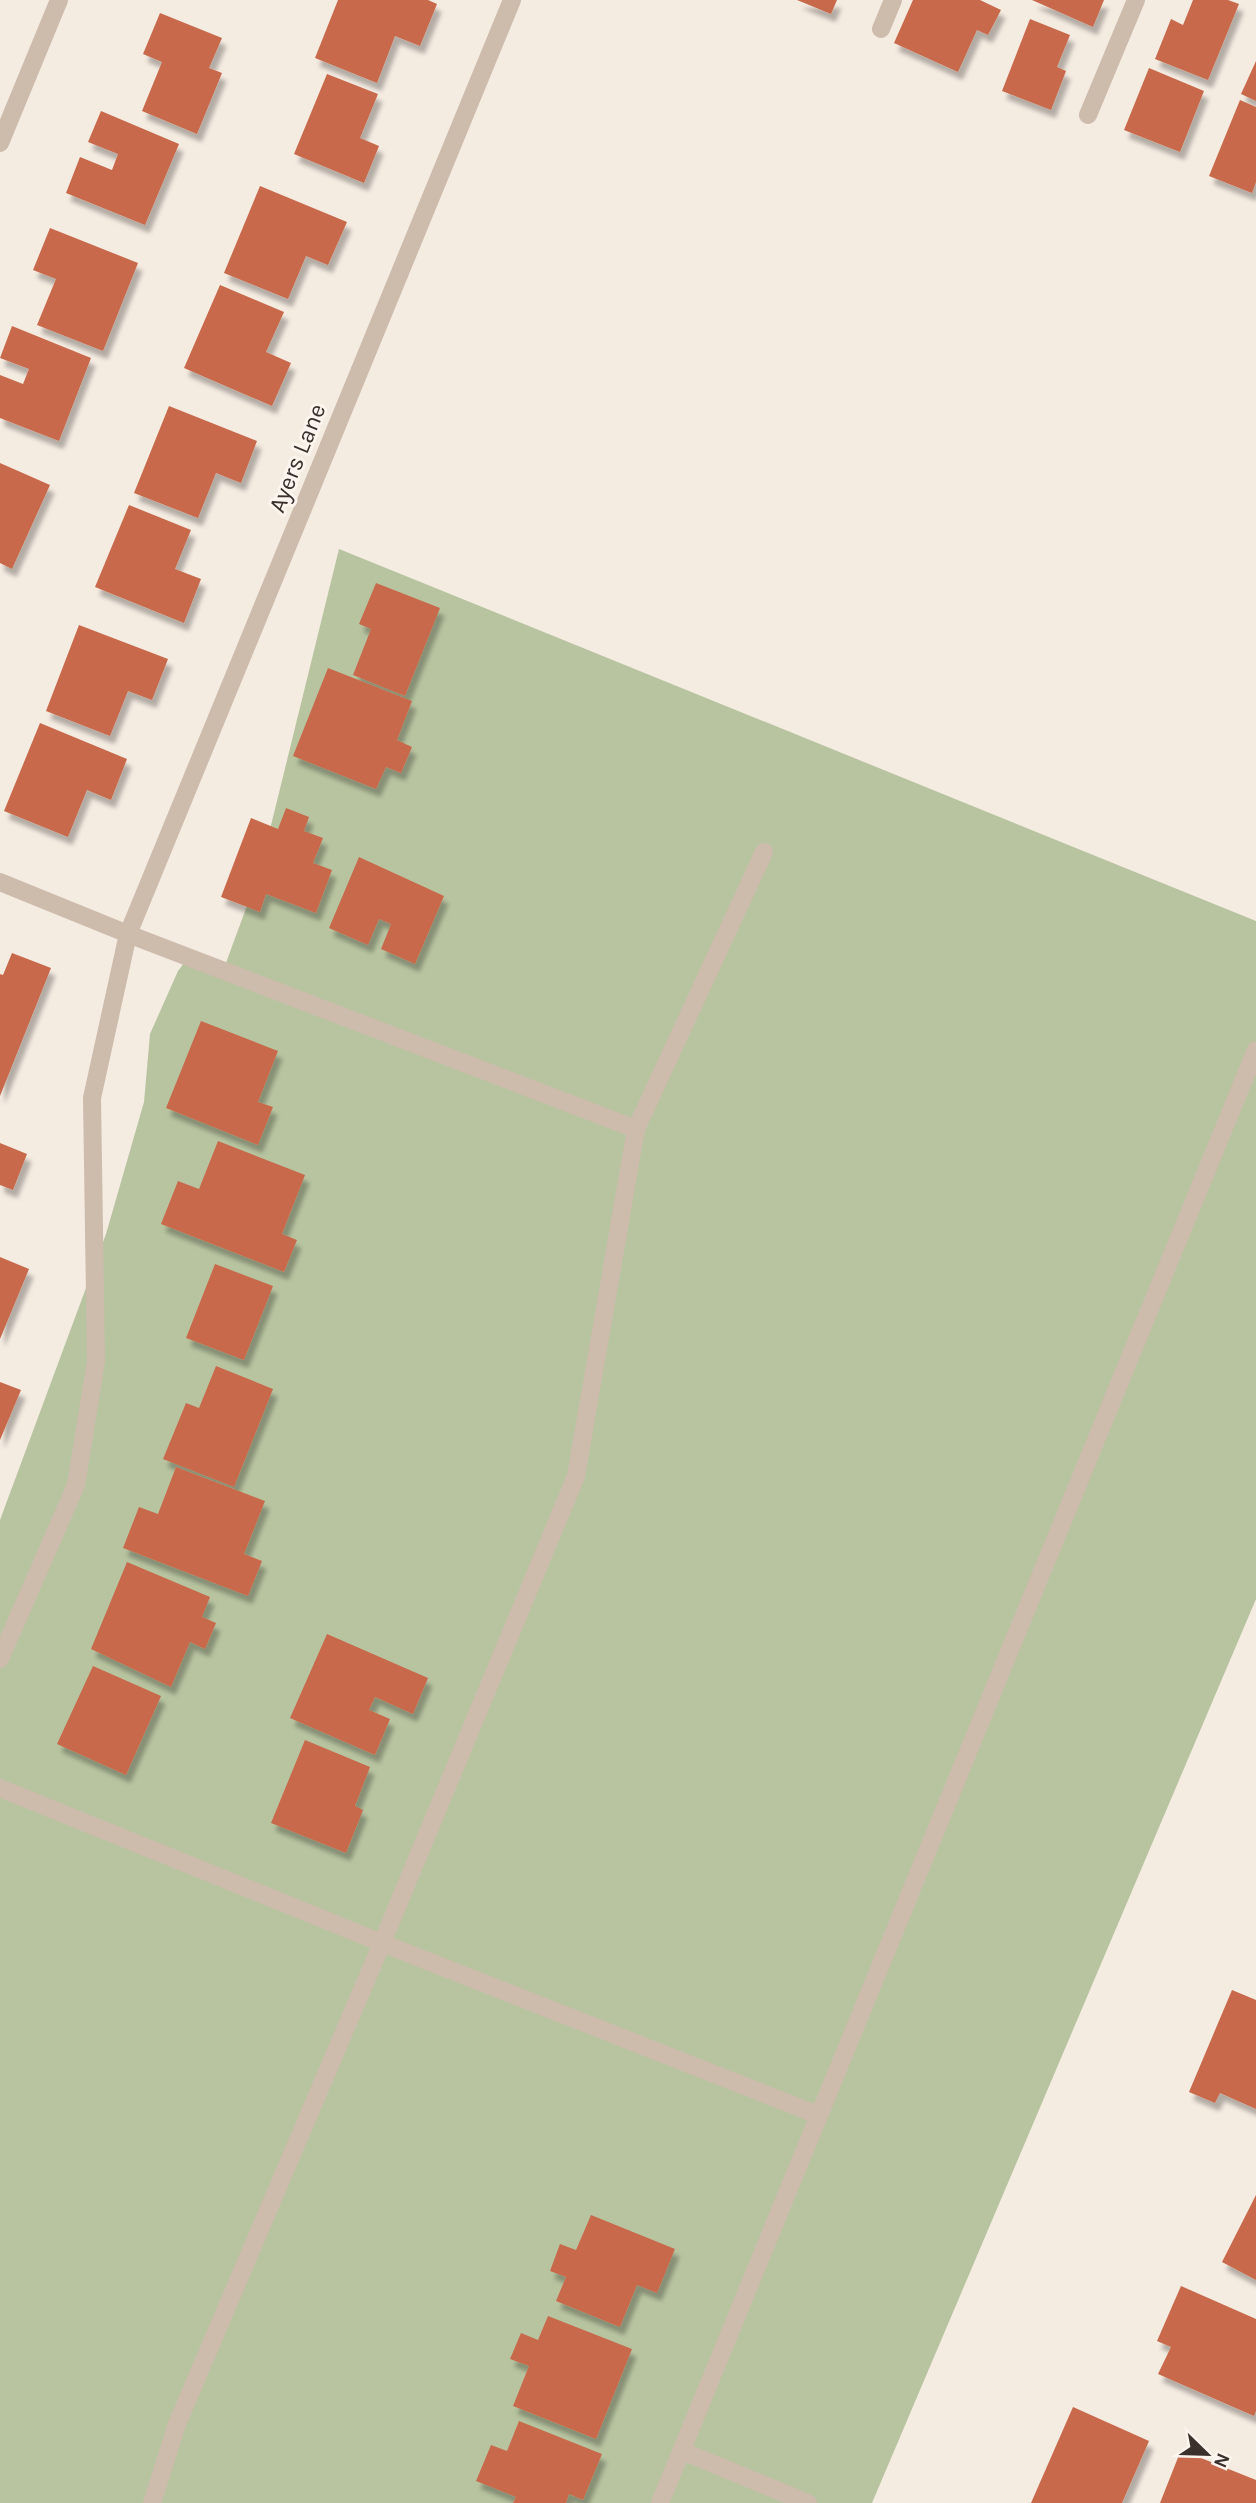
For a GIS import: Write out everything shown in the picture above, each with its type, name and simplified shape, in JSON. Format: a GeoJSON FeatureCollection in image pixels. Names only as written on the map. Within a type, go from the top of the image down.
{"type":"FeatureCollection","features":[{"type":"Feature","properties":{"kind":"street"},"geometry":{"type":"LineString","coordinates":[[0,143],[59,0]]}},
{"type":"Feature","properties":{"kind":"street","name":"Ayers Lane"},"geometry":{"type":"LineString","coordinates":[[0,1659],[76,1485],[96,1362],[92,1098],[128,934],[512,0]]}},
{"type":"Feature","properties":{"kind":"street"},"geometry":{"type":"LineString","coordinates":[[881,29],[893,0]]}},
{"type":"Feature","properties":{"kind":"street"},"geometry":{"type":"LineString","coordinates":[[1088,115],[1136,0]]}},
{"type":"Feature","properties":{"kind":"street"},"geometry":{"type":"LineString","coordinates":[[152,2503],[177,2424],[382,1943],[576,1476],[636,1129],[764,852]]}},
{"type":"Feature","properties":{"kind":"street"},"geometry":{"type":"LineString","coordinates":[[0,882],[128,934],[636,1129]]}},
{"type":"Feature","properties":{"kind":"street"},"geometry":{"type":"LineString","coordinates":[[660,2503],[1256,1050]]}},
{"type":"Feature","properties":{"kind":"street"},"geometry":{"type":"LineString","coordinates":[[0,1788],[382,1943],[818,2115]]}},
{"type":"Feature","properties":{"kind":"street"},"geometry":{"type":"LineString","coordinates":[[682,2451],[808,2503]]}},
{"type":"Feature","properties":{"kind":"green space"},"geometry":{"type":"Polygon","coordinates":[[[339,549],[1256,921],[1256,1599],[872,2503],[0,2503],[0,1520],[106,1234],[144,1102],[150,1034],[178,971],[187,959],[223,971],[260,870],[339,549]]]}},
{"type":"Feature","properties":{"kind":"building"},"geometry":{"type":"Polygon","coordinates":[[[338,0],[428,0],[437,4],[420,46],[395,36],[377,83],[315,58],[338,0]]]}},
{"type":"Feature","properties":{"kind":"building"},"geometry":{"type":"Polygon","coordinates":[[[797,0],[837,0],[831,14],[797,0]]]}},
{"type":"Feature","properties":{"kind":"building"},"geometry":{"type":"Polygon","coordinates":[[[913,0],[980,0],[1001,10],[988,35],[977,30],[958,72],[894,43],[913,0]]]}},
{"type":"Feature","properties":{"kind":"building"},"geometry":{"type":"Polygon","coordinates":[[[1032,0],[1104,0],[1093,27],[1032,0]]]}},
{"type":"Feature","properties":{"kind":"building"},"geometry":{"type":"Polygon","coordinates":[[[1193,0],[1228,0],[1239,4],[1208,80],[1155,59],[1171,19],[1183,25],[1193,0]]]}},
{"type":"Feature","properties":{"kind":"building"},"geometry":{"type":"Polygon","coordinates":[[[160,13],[222,38],[209,68],[222,73],[197,134],[142,111],[162,62],[143,54],[160,13]]]}},
{"type":"Feature","properties":{"kind":"building"},"geometry":{"type":"Polygon","coordinates":[[[1030,19],[1070,35],[1057,67],[1066,71],[1051,110],[1002,91],[1030,19]]]}},
{"type":"Feature","properties":{"kind":"building"},"geometry":{"type":"Polygon","coordinates":[[[1256,61],[1256,101],[1241,94],[1256,61]]]}},
{"type":"Feature","properties":{"kind":"building"},"geometry":{"type":"Polygon","coordinates":[[[1149,68],[1204,91],[1180,152],[1124,130],[1149,68]]]}},
{"type":"Feature","properties":{"kind":"building"},"geometry":{"type":"Polygon","coordinates":[[[327,74],[378,94],[360,138],[379,146],[364,183],[294,154],[327,74]]]}},
{"type":"Feature","properties":{"kind":"building"},"geometry":{"type":"Polygon","coordinates":[[[1240,100],[1256,107],[1256,182],[1252,193],[1209,176],[1240,100]]]}},
{"type":"Feature","properties":{"kind":"building"},"geometry":{"type":"Polygon","coordinates":[[[101,111],[179,144],[145,225],[66,193],[80,157],[112,170],[118,154],[88,142],[101,111]]]}},
{"type":"Feature","properties":{"kind":"building"},"geometry":{"type":"Polygon","coordinates":[[[260,186],[347,222],[328,265],[306,256],[288,299],[224,273],[260,186]]]}},
{"type":"Feature","properties":{"kind":"building"},"geometry":{"type":"Polygon","coordinates":[[[50,228],[138,263],[103,351],[37,325],[56,279],[33,270],[50,228]]]}},
{"type":"Feature","properties":{"kind":"building"},"geometry":{"type":"Polygon","coordinates":[[[220,285],[284,312],[266,352],[291,363],[272,406],[184,368],[220,285]]]}},
{"type":"Feature","properties":{"kind":"building"},"geometry":{"type":"Polygon","coordinates":[[[12,326],[91,358],[59,441],[0,418],[0,375],[23,384],[29,369],[0,358],[12,326]]]}},
{"type":"Feature","properties":{"kind":"building"},"geometry":{"type":"Polygon","coordinates":[[[169,406],[257,441],[241,483],[216,473],[198,518],[134,493],[169,406]]]}},
{"type":"Feature","properties":{"kind":"building"},"geometry":{"type":"Polygon","coordinates":[[[0,463],[50,485],[12,569],[0,563],[0,463]]]}},
{"type":"Feature","properties":{"kind":"building"},"geometry":{"type":"Polygon","coordinates":[[[129,505],[191,530],[175,569],[201,579],[184,623],[95,587],[129,505]]]}},
{"type":"Feature","properties":{"kind":"building"},"geometry":{"type":"Polygon","coordinates":[[[376,583],[440,608],[405,696],[353,675],[371,629],[359,624],[376,583]]]}},
{"type":"Feature","properties":{"kind":"building"},"geometry":{"type":"Polygon","coordinates":[[[79,625],[168,659],[152,700],[128,691],[110,736],[46,711],[79,625]]]}},
{"type":"Feature","properties":{"kind":"building"},"geometry":{"type":"Polygon","coordinates":[[[328,668],[412,701],[397,740],[412,747],[401,773],[386,767],[376,789],[293,756],[328,668]]]}},
{"type":"Feature","properties":{"kind":"building"},"geometry":{"type":"Polygon","coordinates":[[[40,723],[127,759],[111,800],[87,790],[68,837],[4,811],[40,723]]]}},
{"type":"Feature","properties":{"kind":"building"},"geometry":{"type":"Polygon","coordinates":[[[286,808],[309,817],[304,831],[323,838],[313,863],[332,870],[316,913],[266,894],[260,912],[221,897],[251,818],[278,829],[286,808]]]}},
{"type":"Feature","properties":{"kind":"building"},"geometry":{"type":"Polygon","coordinates":[[[359,857],[444,896],[415,964],[381,949],[391,924],[379,919],[368,945],[329,928],[359,857]]]}},
{"type":"Feature","properties":{"kind":"building"},"geometry":{"type":"Polygon","coordinates":[[[12,953],[51,968],[0,1096],[0,974],[3,975],[12,953]]]}},
{"type":"Feature","properties":{"kind":"building"},"geometry":{"type":"Polygon","coordinates":[[[201,1021],[278,1051],[258,1102],[273,1107],[258,1145],[166,1108],[201,1021]]]}},
{"type":"Feature","properties":{"kind":"building"},"geometry":{"type":"Polygon","coordinates":[[[218,1141],[305,1175],[282,1234],[297,1240],[284,1272],[161,1224],[178,1181],[199,1189],[218,1141]]]}},
{"type":"Feature","properties":{"kind":"building"},"geometry":{"type":"Polygon","coordinates":[[[0,1143],[27,1154],[13,1190],[0,1185],[0,1143]]]}},
{"type":"Feature","properties":{"kind":"building"},"geometry":{"type":"Polygon","coordinates":[[[0,1257],[29,1269],[0,1339],[0,1257]]]}},
{"type":"Feature","properties":{"kind":"building"},"geometry":{"type":"Polygon","coordinates":[[[215,1264],[273,1286],[244,1360],[186,1338],[215,1264]]]}},
{"type":"Feature","properties":{"kind":"building"},"geometry":{"type":"Polygon","coordinates":[[[216,1366],[273,1389],[234,1487],[163,1459],[186,1403],[199,1408],[216,1366]]]}},
{"type":"Feature","properties":{"kind":"building"},"geometry":{"type":"Polygon","coordinates":[[[0,1382],[21,1390],[0,1440],[0,1382]]]}},
{"type":"Feature","properties":{"kind":"building"},"geometry":{"type":"Polygon","coordinates":[[[176,1467],[265,1501],[244,1554],[262,1561],[248,1596],[123,1548],[139,1507],[158,1514],[176,1467]]]}},
{"type":"Feature","properties":{"kind":"building"},"geometry":{"type":"Polygon","coordinates":[[[127,1562],[210,1597],[202,1617],[216,1623],[205,1649],[190,1642],[171,1687],[91,1649],[127,1562]]]}},
{"type":"Feature","properties":{"kind":"building"},"geometry":{"type":"Polygon","coordinates":[[[327,1634],[428,1678],[413,1714],[375,1697],[369,1710],[390,1719],[375,1755],[290,1718],[327,1634]]]}},
{"type":"Feature","properties":{"kind":"building"},"geometry":{"type":"Polygon","coordinates":[[[93,1666],[161,1696],[126,1775],[57,1744],[93,1666]]]}},
{"type":"Feature","properties":{"kind":"building"},"geometry":{"type":"Polygon","coordinates":[[[305,1740],[370,1767],[355,1806],[363,1810],[346,1853],[271,1823],[305,1740]]]}},
{"type":"Feature","properties":{"kind":"building"},"geometry":{"type":"Polygon","coordinates":[[[1232,1990],[1256,2000],[1256,2109],[1220,2093],[1215,2103],[1189,2092],[1232,1990]]]}},
{"type":"Feature","properties":{"kind":"building"},"geometry":{"type":"Polygon","coordinates":[[[1256,2195],[1256,2280],[1222,2262],[1256,2195]]]}},
{"type":"Feature","properties":{"kind":"building"},"geometry":{"type":"Polygon","coordinates":[[[591,2215],[675,2249],[657,2293],[637,2285],[620,2327],[556,2301],[566,2277],[550,2271],[560,2244],[576,2250],[591,2215]]]}},
{"type":"Feature","properties":{"kind":"building"},"geometry":{"type":"Polygon","coordinates":[[[1181,2286],[1256,2319],[1254,2416],[1158,2374],[1171,2347],[1157,2341],[1181,2286]]]}},
{"type":"Feature","properties":{"kind":"building"},"geometry":{"type":"Polygon","coordinates":[[[548,2316],[632,2349],[596,2439],[513,2406],[529,2366],[510,2359],[521,2333],[538,2340],[548,2316]]]}},
{"type":"Feature","properties":{"kind":"building"},"geometry":{"type":"Polygon","coordinates":[[[1073,2407],[1149,2441],[1122,2503],[1031,2503],[1073,2407]]]}},
{"type":"Feature","properties":{"kind":"building"},"geometry":{"type":"Polygon","coordinates":[[[519,2421],[602,2454],[583,2500],[569,2494],[566,2503],[513,2503],[516,2497],[476,2481],[491,2445],[507,2451],[519,2421]]]}},
{"type":"Feature","properties":{"kind":"building"},"geometry":{"type":"Polygon","coordinates":[[[1181,2450],[1256,2480],[1256,2503],[1160,2503],[1181,2450]]]}}]}
